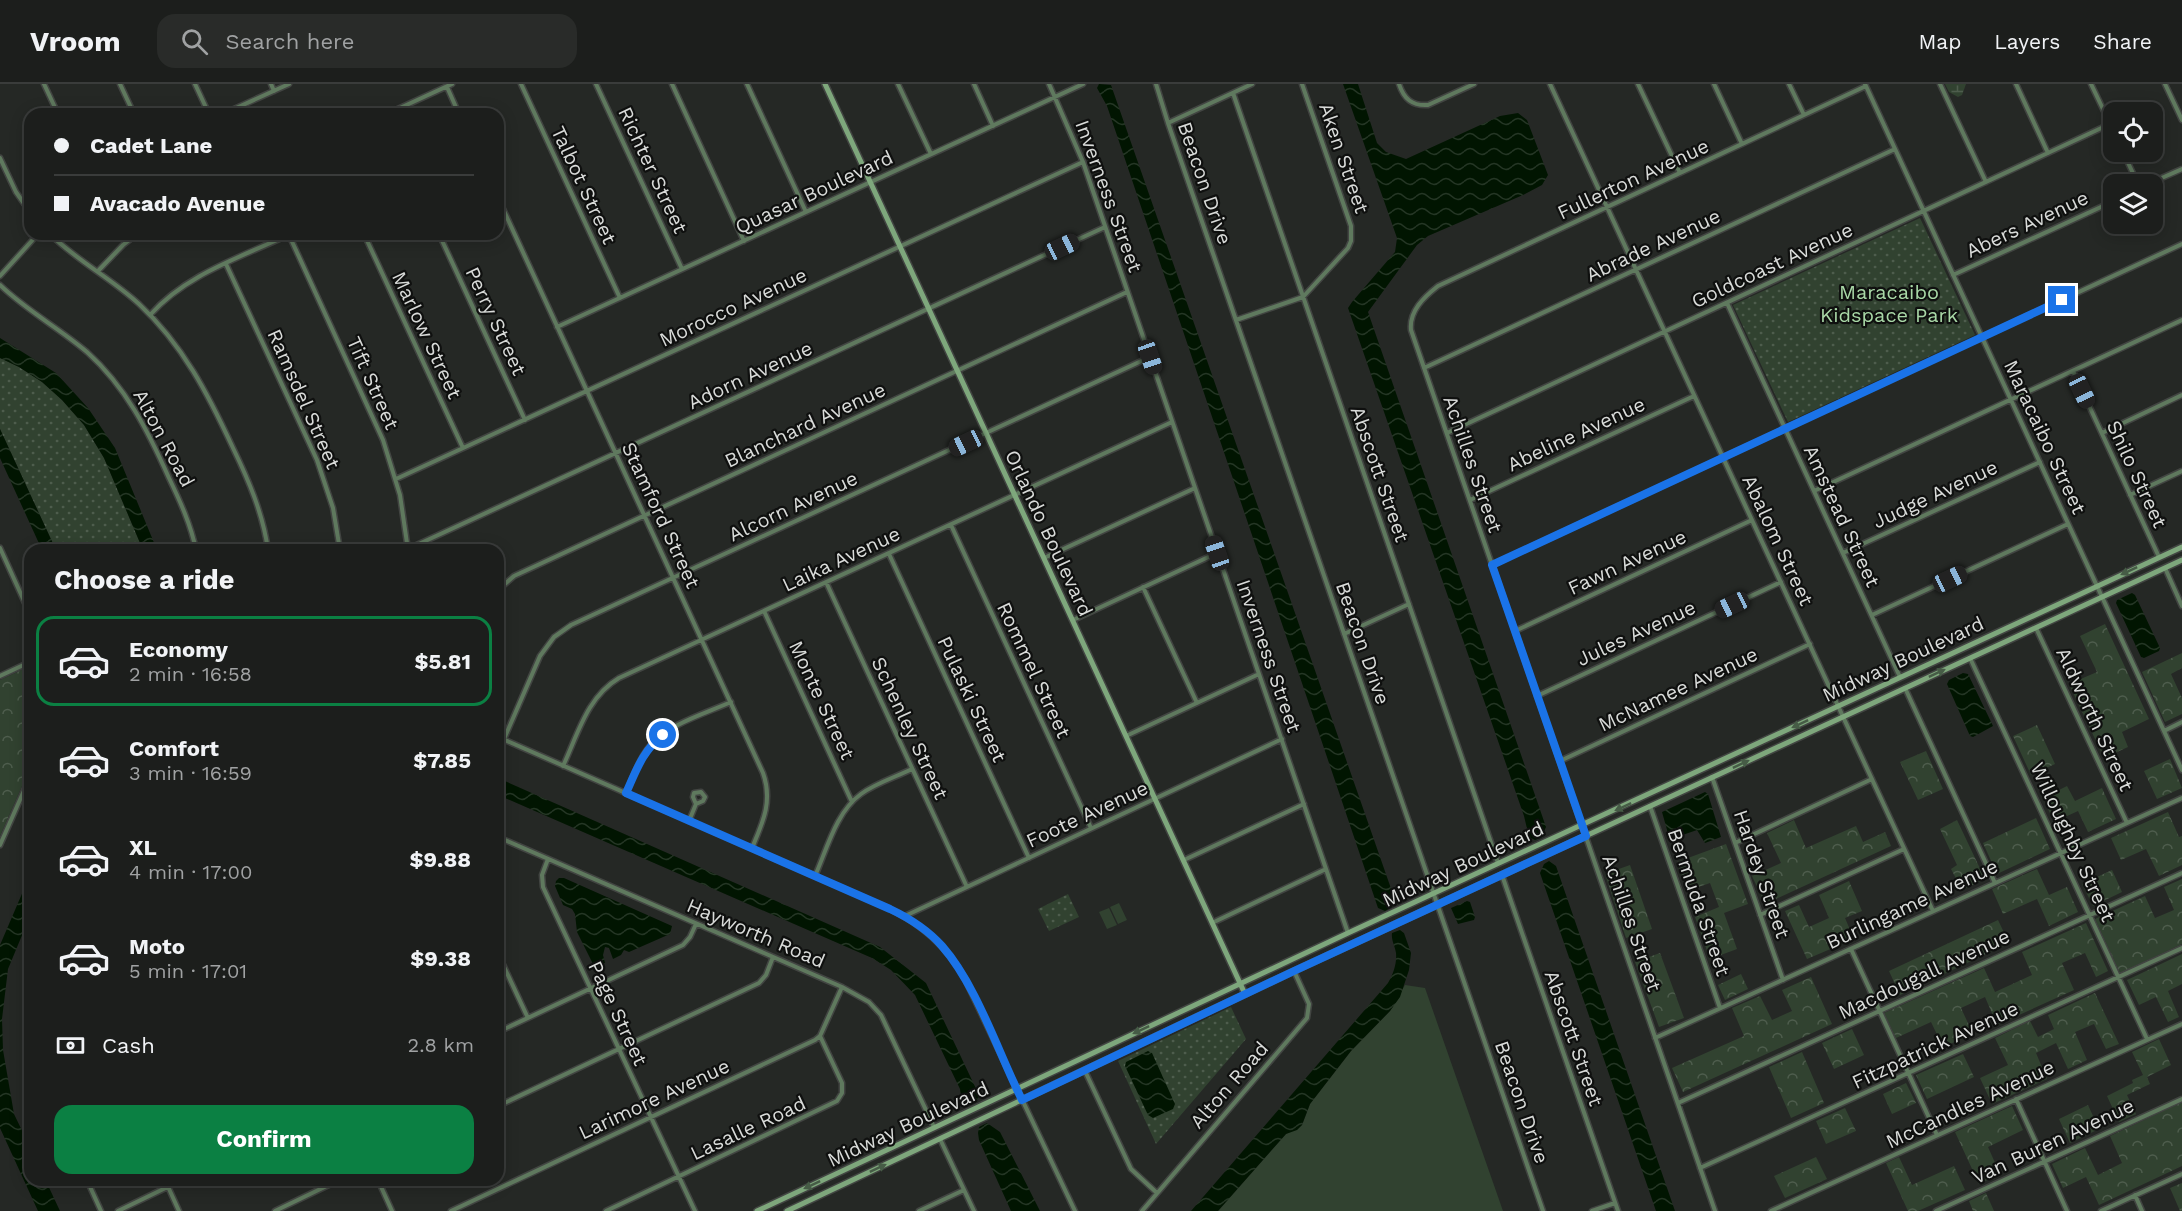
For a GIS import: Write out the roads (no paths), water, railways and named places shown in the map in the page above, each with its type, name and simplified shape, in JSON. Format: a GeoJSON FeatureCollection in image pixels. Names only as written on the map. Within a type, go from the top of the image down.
{"type":"FeatureCollection","features":[{"type":"Feature","properties":{"kind":"street"},"geometry":{"type":"LineString","coordinates":[[44,84],[55,108]]}},
{"type":"Feature","properties":{"kind":"street"},"geometry":{"type":"LineString","coordinates":[[120,84],[131,108]]}},
{"type":"Feature","properties":{"kind":"street"},"geometry":{"type":"LineString","coordinates":[[195,84],[206,108]]}},
{"type":"Feature","properties":{"kind":"street"},"geometry":{"type":"LineString","coordinates":[[271,84],[274,91]]}},
{"type":"Feature","properties":{"kind":"street"},"geometry":{"type":"LineString","coordinates":[[237,108],[289,84]]}},
{"type":"Feature","properties":{"kind":"street"},"geometry":{"type":"LineString","coordinates":[[400,108],[452,84]]}},
{"type":"Feature","properties":{"kind":"street","name":"Talbot Street"},"geometry":{"type":"LineString","coordinates":[[521,84],[620,298]]}},
{"type":"Feature","properties":{"kind":"street","name":"Richter Street"},"geometry":{"type":"LineString","coordinates":[[596,84],[682,269]]}},
{"type":"Feature","properties":{"kind":"street"},"geometry":{"type":"LineString","coordinates":[[672,84],[744,241]]}},
{"type":"Feature","properties":{"kind":"street"},"geometry":{"type":"LineString","coordinates":[[747,84],[806,212]]}},
{"type":"Feature","properties":{"kind":"street","name":"Orlando Boulevard"},"geometry":{"type":"LineString","coordinates":[[825,84],[1245,994]]}},
{"type":"Feature","properties":{"kind":"street"},"geometry":{"type":"LineString","coordinates":[[898,84],[931,154]]}},
{"type":"Feature","properties":{"kind":"street"},"geometry":{"type":"LineString","coordinates":[[974,84],[993,126]]}},
{"type":"Feature","properties":{"kind":"street","name":"Inverness Street"},"geometry":{"type":"LineString","coordinates":[[1049,84],[1083,162],[1348,933]]}},
{"type":"Feature","properties":{"kind":"street","name":"Quasar Boulevard"},"geometry":{"type":"LineString","coordinates":[[557,327],[1083,84]]}},
{"type":"Feature","properties":{"kind":"street","name":"Beacon Drive"},"geometry":{"type":"LineString","coordinates":[[1156,84],[1543,1211]]}},
{"type":"Feature","properties":{"kind":"street"},"geometry":{"type":"LineString","coordinates":[[1168,123],[1252,84]]}},
{"type":"Feature","properties":{"kind":"street","name":"Aken Street"},"geometry":{"type":"LineString","coordinates":[[1302,84],[1352,233],[1348,248],[1303,297]]}},
{"type":"Feature","properties":{"kind":"street"},"geometry":{"type":"LineString","coordinates":[[1399,84],[1406,99],[1413,103],[1428,105],[1472,84]]}},
{"type":"Feature","properties":{"kind":"street","name":"Abalom Street"},"geometry":{"type":"LineString","coordinates":[[1550,84],[1933,911]]}},
{"type":"Feature","properties":{"kind":"street"},"geometry":{"type":"LineString","coordinates":[[1638,84],[1680,173]]}},
{"type":"Feature","properties":{"kind":"street"},"geometry":{"type":"LineString","coordinates":[[1714,84],[1742,144]]}},
{"type":"Feature","properties":{"kind":"street"},"geometry":{"type":"LineString","coordinates":[[1789,84],[1804,115]]}},
{"type":"Feature","properties":{"kind":"street"},"geometry":{"type":"LineString","coordinates":[[1940,84],[1986,182]]}},
{"type":"Feature","properties":{"kind":"street"},"geometry":{"type":"LineString","coordinates":[[2016,84],[2048,153]]}},
{"type":"Feature","properties":{"kind":"street"},"geometry":{"type":"LineString","coordinates":[[2091,84],[2103,109]]}},
{"type":"Feature","properties":{"kind":"street"},"geometry":{"type":"LineString","coordinates":[[2165,84],[2182,120]]}},
{"type":"Feature","properties":{"kind":"street","name":"Fullerton Avenue"},"geometry":{"type":"LineString","coordinates":[[1418,306],[1438,286],[1865,85]]}},
{"type":"Feature","properties":{"kind":"street","name":"Maracaibo Street"},"geometry":{"type":"LineString","coordinates":[[1865,85],[2182,770]]}},
{"type":"Feature","properties":{"kind":"street"},"geometry":{"type":"LineString","coordinates":[[447,87],[456,108]]}},
{"type":"Feature","properties":{"kind":"street","name":"Abscott Street"},"geometry":{"type":"LineString","coordinates":[[1233,93],[1498,864]]}},
{"type":"Feature","properties":{"kind":"street","name":"Goldcoast Avenue"},"geometry":{"type":"LineString","coordinates":[[1447,433],[2103,127]]}},
{"type":"Feature","properties":{"kind":"street","name":"Abrade Avenue"},"geometry":{"type":"LineString","coordinates":[[1424,368],[1895,149]]}},
{"type":"Feature","properties":{"kind":"street"},"geometry":{"type":"LineString","coordinates":[[0,158],[24,203]]}},
{"type":"Feature","properties":{"kind":"street","name":"Morocco Avenue"},"geometry":{"type":"LineString","coordinates":[[396,479],[1083,162]]}},
{"type":"Feature","properties":{"kind":"street"},"geometry":{"type":"LineString","coordinates":[[2163,177],[2182,169]]}},
{"type":"Feature","properties":{"kind":"street","name":"Abers Avenue"},"geometry":{"type":"LineString","coordinates":[[1953,275],[2103,206]]}},
{"type":"Feature","properties":{"kind":"street","name":"Stamford Street"},"geometry":{"type":"LineString","coordinates":[[504,211],[763,773],[768,788],[767,808],[752,848]]}},
{"type":"Feature","properties":{"kind":"street","name":"Adorn Avenue"},"geometry":{"type":"LineString","coordinates":[[421,544],[1105,227]]}},
{"type":"Feature","properties":{"kind":"street"},"geometry":{"type":"LineString","coordinates":[[0,276],[33,240]]}},
{"type":"Feature","properties":{"kind":"street"},"geometry":{"type":"LineString","coordinates":[[56,240],[124,291],[150,315],[180,349],[211,399],[253,491],[264,525],[267,544]]}},
{"type":"Feature","properties":{"kind":"street"},"geometry":{"type":"LineString","coordinates":[[98,271],[130,240]]}},
{"type":"Feature","properties":{"kind":"street"},"geometry":{"type":"LineString","coordinates":[[150,315],[182,286],[277,240]]}},
{"type":"Feature","properties":{"kind":"street","name":"Tift Street"},"geometry":{"type":"LineString","coordinates":[[293,240],[377,428],[396,479],[407,544]]}},
{"type":"Feature","properties":{"kind":"street","name":"Marlow Street"},"geometry":{"type":"LineString","coordinates":[[367,240],[463,448]]}},
{"type":"Feature","properties":{"kind":"street","name":"Perry Street"},"geometry":{"type":"LineString","coordinates":[[442,240],[525,420]]}},
{"type":"Feature","properties":{"kind":"street"},"geometry":{"type":"LineString","coordinates":[[1492,565],[2182,244]]}},
{"type":"Feature","properties":{"kind":"street","name":"Ramsdel Street"},"geometry":{"type":"LineString","coordinates":[[226,264],[317,460],[333,508],[339,544]]}},
{"type":"Feature","properties":{"kind":"street","name":"Alton Road"},"geometry":{"type":"LineString","coordinates":[[0,285],[26,308],[88,354],[123,392],[146,427],[178,497],[195,544]]}},
{"type":"Feature","properties":{"kind":"street","name":"Blanchard Avenue"},"geometry":{"type":"LineString","coordinates":[[504,585],[514,576],[1127,292]]}},
{"type":"Feature","properties":{"kind":"street"},"geometry":{"type":"LineString","coordinates":[[1236,320],[1303,297]]}},
{"type":"Feature","properties":{"kind":"street","name":"Amstead Street"},"geometry":{"type":"LineString","coordinates":[[1727,303],[1900,677]]}},
{"type":"Feature","properties":{"kind":"street","name":"Achilles Street"},"geometry":{"type":"LineString","coordinates":[[1418,306],[1410,321],[1411,330],[1715,1211]]}},
{"type":"Feature","properties":{"kind":"street"},"geometry":{"type":"LineString","coordinates":[[1814,491],[2182,320]]}},
{"type":"Feature","properties":{"kind":"street","name":"Alcorn Avenue"},"geometry":{"type":"LineString","coordinates":[[504,739],[540,656],[554,637],[571,625],[1150,357]]}},
{"type":"Feature","properties":{"kind":"street","name":"Shilo Street"},"geometry":{"type":"LineString","coordinates":[[2073,370],[2159,557]]}},
{"type":"Feature","properties":{"kind":"street"},"geometry":{"type":"LineString","coordinates":[[2102,433],[2182,395]]}},
{"type":"Feature","properties":{"kind":"street","name":"Abeline Avenue"},"geometry":{"type":"LineString","coordinates":[[1470,500],[1695,396]]}},
{"type":"Feature","properties":{"kind":"street","name":"Laika Avenue"},"geometry":{"type":"LineString","coordinates":[[564,766],[589,708],[603,689],[619,678],[1172,423]]}},
{"type":"Feature","properties":{"kind":"street","name":"Judge Avenue"},"geometry":{"type":"LineString","coordinates":[[1843,553],[2040,462]]}},
{"type":"Feature","properties":{"kind":"street"},"geometry":{"type":"LineString","coordinates":[[2130,495],[2182,471]]}},
{"type":"Feature","properties":{"kind":"street"},"geometry":{"type":"LineString","coordinates":[[1044,558],[1195,488]]}},
{"type":"Feature","properties":{"kind":"street","name":"Fawn Avenue"},"geometry":{"type":"LineString","coordinates":[[1515,631],[1752,520]]}},
{"type":"Feature","properties":{"kind":"street"},"geometry":{"type":"LineString","coordinates":[[1872,615],[2068,524]]}},
{"type":"Feature","properties":{"kind":"street","name":"Rommel Street"},"geometry":{"type":"LineString","coordinates":[[951,525],[1090,828]]}},
{"type":"Feature","properties":{"kind":"street","name":"Midway Boulevard"},"geometry":{"type":"LineString","coordinates":[[757,1211],[1348,933],[2182,547]]}},
{"type":"Feature","properties":{"kind":"street"},"geometry":{"type":"LineString","coordinates":[[0,548],[24,601]]}},
{"type":"Feature","properties":{"kind":"street"},"geometry":{"type":"LineString","coordinates":[[1073,620],[1217,553]]}},
{"type":"Feature","properties":{"kind":"street","name":"Pulaski Street"},"geometry":{"type":"LineString","coordinates":[[888,554],[1029,858]]}},
{"type":"Feature","properties":{"kind":"street","name":"Midway Boulevard"},"geometry":{"type":"LineString","coordinates":[[787,1211],[1294,971],[2182,560]]}},
{"type":"Feature","properties":{"kind":"street"},"geometry":{"type":"LineString","coordinates":[[2164,568],[2182,606]]}},
{"type":"Feature","properties":{"kind":"street","name":"Schenley Street"},"geometry":{"type":"LineString","coordinates":[[826,582],[967,887]]}},
{"type":"Feature","properties":{"kind":"street","name":"Jules Avenue"},"geometry":{"type":"LineString","coordinates":[[1537,696],[1781,582]]}},
{"type":"Feature","properties":{"kind":"street"},"geometry":{"type":"LineString","coordinates":[[1143,587],[1197,703]]}},
{"type":"Feature","properties":{"kind":"street"},"geometry":{"type":"LineString","coordinates":[[1344,634],[1409,604]]}},
{"type":"Feature","properties":{"kind":"street","name":"Monte Street"},"geometry":{"type":"LineString","coordinates":[[764,611],[852,802]]}},
{"type":"Feature","properties":{"kind":"street","name":"Aldworth Street"},"geometry":{"type":"LineString","coordinates":[[2036,628],[2127,823]]}},
{"type":"Feature","properties":{"kind":"street","name":"McNamee Avenue"},"geometry":{"type":"LineString","coordinates":[[1560,761],[1810,644]]}},
{"type":"Feature","properties":{"kind":"street","name":"Willoughby Street"},"geometry":{"type":"LineString","coordinates":[[1970,658],[2147,1039]]}},
{"type":"Feature","properties":{"kind":"street"},"geometry":{"type":"LineString","coordinates":[[0,676],[24,665]]}},
{"type":"Feature","properties":{"kind":"street"},"geometry":{"type":"LineString","coordinates":[[1126,736],[1259,674]]}},
{"type":"Feature","properties":{"kind":"street"},"geometry":{"type":"LineString","coordinates":[[1905,688],[1995,883]]}},
{"type":"Feature","properties":{"kind":"street"},"geometry":{"type":"LineString","coordinates":[[626,793],[642,757],[657,740],[672,730],[730,702]]}},
{"type":"Feature","properties":{"kind":"street"},"geometry":{"type":"LineString","coordinates":[[2164,731],[2182,722]]}},
{"type":"Feature","properties":{"kind":"street"},"geometry":{"type":"LineString","coordinates":[[504,739],[904,916],[934,938],[958,967],[1075,1211]]}},
{"type":"Feature","properties":{"kind":"street","name":"Foote Avenue"},"geometry":{"type":"LineString","coordinates":[[904,916],[1282,739]]}},
{"type":"Feature","properties":{"kind":"street"},"geometry":{"type":"LineString","coordinates":[[814,876],[839,819],[852,802],[868,790],[912,769]]}},
{"type":"Feature","properties":{"kind":"street","name":"Hardey Street"},"geometry":{"type":"LineString","coordinates":[[1712,777],[1783,980]]}},
{"type":"Feature","properties":{"kind":"street"},"geometry":{"type":"LineString","coordinates":[[1735,843],[1872,779]]}},
{"type":"Feature","properties":{"kind":"street"},"geometry":{"type":"LineString","coordinates":[[0,845],[24,791]]}},
{"type":"Feature","properties":{"kind":"street","name":"Burlingame Avenue"},"geometry":{"type":"LineString","coordinates":[[1655,1038],[2182,798]]}},
{"type":"Feature","properties":{"kind":"street"},"geometry":{"type":"LineString","coordinates":[[689,821],[696,804]]}},
{"type":"Feature","properties":{"kind":"street"},"geometry":{"type":"LineString","coordinates":[[1184,860],[1304,804]]}},
{"type":"Feature","properties":{"kind":"street","name":"Bermuda Street"},"geometry":{"type":"LineString","coordinates":[[1650,806],[1720,1008]]}},
{"type":"Feature","properties":{"kind":"street","name":"Hayworth Road"},"geometry":{"type":"LineString","coordinates":[[504,840],[842,987],[869,1002],[881,1015],[935,1128]]}},
{"type":"Feature","properties":{"kind":"street"},"geometry":{"type":"LineString","coordinates":[[1760,915],[1904,849]]}},
{"type":"Feature","properties":{"kind":"street","name":"Page Street"},"geometry":{"type":"LineString","coordinates":[[548,859],[542,875],[543,887],[695,1211]]}},
{"type":"Feature","properties":{"kind":"street"},"geometry":{"type":"LineString","coordinates":[[1212,922],[1326,869]]}},
{"type":"Feature","properties":{"kind":"street","name":"Macdougall Avenue"},"geometry":{"type":"LineString","coordinates":[[1678,1103],[2182,873]]}},
{"type":"Feature","properties":{"kind":"street","name":"Abscott Street"},"geometry":{"type":"LineString","coordinates":[[1502,875],[1618,1211]]}},
{"type":"Feature","properties":{"kind":"street"},"geometry":{"type":"LineString","coordinates":[[504,1029],[683,945],[696,924]]}},
{"type":"Feature","properties":{"kind":"street","name":"Fitzpatrick Avenue"},"geometry":{"type":"LineString","coordinates":[[1700,1168],[2182,948]]}},
{"type":"Feature","properties":{"kind":"street"},"geometry":{"type":"LineString","coordinates":[[1851,949],[1937,1135]]}},
{"type":"Feature","properties":{"kind":"street"},"geometry":{"type":"LineString","coordinates":[[504,1103],[759,983],[766,975],[773,957]]}},
{"type":"Feature","properties":{"kind":"street"},"geometry":{"type":"LineString","coordinates":[[504,967],[528,1018]]}},
{"type":"Feature","properties":{"kind":"street","name":"Alton Road"},"geometry":{"type":"LineString","coordinates":[[1142,1211],[1307,1018],[1309,1004],[1294,971]]}},
{"type":"Feature","properties":{"kind":"street"},"geometry":{"type":"LineString","coordinates":[[820,1036],[842,987]]}},
{"type":"Feature","properties":{"kind":"street","name":"McCandles Avenue"},"geometry":{"type":"LineString","coordinates":[[1771,1211],[2182,1024]]}},
{"type":"Feature","properties":{"kind":"street","name":"Larimore Avenue"},"geometry":{"type":"LineString","coordinates":[[451,1211],[820,1036]]}},
{"type":"Feature","properties":{"kind":"street","name":"Lasalle Road"},"geometry":{"type":"LineString","coordinates":[[606,1211],[837,1101],[842,1093],[842,1083],[820,1036]]}},
{"type":"Feature","properties":{"kind":"street"},"geometry":{"type":"LineString","coordinates":[[1085,1071],[1131,1170],[1157,1193]]}},
{"type":"Feature","properties":{"kind":"street"},"geometry":{"type":"LineString","coordinates":[[2016,1099],[2067,1211]]}},
{"type":"Feature","properties":{"kind":"street","name":"Van Buren Avenue"},"geometry":{"type":"LineString","coordinates":[[1936,1211],[2182,1099]]}},
{"type":"Feature","properties":{"kind":"street"},"geometry":{"type":"LineString","coordinates":[[940,1139],[974,1211]]}},
{"type":"Feature","properties":{"kind":"street"},"geometry":{"type":"LineString","coordinates":[[2101,1211],[2182,1174]]}},
{"type":"Feature","properties":{"kind":"street"},"geometry":{"type":"LineString","coordinates":[[90,1186],[101,1211]]}},
{"type":"Feature","properties":{"kind":"street"},"geometry":{"type":"LineString","coordinates":[[275,1211],[327,1186]]}},
{"type":"Feature","properties":{"kind":"street"},"geometry":{"type":"LineString","coordinates":[[381,1186],[392,1211]]}},
{"type":"Feature","properties":{"kind":"street"},"geometry":{"type":"LineString","coordinates":[[118,1211],[168,1187],[179,1211]]}},
{"type":"Feature","properties":{"kind":"street"},"geometry":{"type":"LineString","coordinates":[[919,1211],[964,1190]]}},
{"type":"Feature","properties":{"kind":"street"},"geometry":{"type":"LineString","coordinates":[[2135,1196],[2142,1211]]}},
{"type":"Feature","properties":{"kind":"street"},"geometry":{"type":"LineString","coordinates":[[1592,1211],[1616,1203]]}},
{"type":"Feature","properties":{"kind":"street"},"geometry":{"type":"LineString","coordinates":[[1785,1205],[1787,1211]]}},
{"type":"Feature","properties":{"kind":"water"},"geometry":{"type":"Polygon","coordinates":[[[1099,84],[1111,85],[1395,900],[1392,907],[1385,911],[1378,908],[1107,106],[1097,88],[1099,84]]]}},
{"type":"Feature","properties":{"kind":"water"},"geometry":{"type":"Polygon","coordinates":[[[1343,84],[1358,84],[1377,143],[1386,152],[1406,159],[1500,116],[1518,113],[1527,120],[1548,175],[1542,185],[1523,195],[1428,236],[1417,245],[1368,312],[1546,827],[1541,838],[1535,840],[1529,837],[1524,816],[1348,308],[1395,252],[1397,238],[1343,84]]]}},
{"type":"Feature","properties":{"kind":"water"},"geometry":{"type":"Polygon","coordinates":[[[0,338],[56,373],[88,408],[115,448],[155,544],[140,544],[104,458],[84,425],[42,382],[0,358],[0,338]]]}},
{"type":"Feature","properties":{"kind":"water"},"geometry":{"type":"Polygon","coordinates":[[[0,429],[53,544],[39,544],[0,458],[0,429]]]}},
{"type":"Feature","properties":{"kind":"water"},"geometry":{"type":"Polygon","coordinates":[[[2132,593],[2160,648],[2159,651],[2144,658],[2141,657],[2116,603],[2117,600],[2132,593]]]}},
{"type":"Feature","properties":{"kind":"water"},"geometry":{"type":"Polygon","coordinates":[[[1963,673],[1968,674],[1993,726],[1973,737],[1970,736],[1947,684],[1949,680],[1963,673]]]}},
{"type":"Feature","properties":{"kind":"water"},"geometry":{"type":"Polygon","coordinates":[[[504,781],[880,947],[926,983],[979,1095],[977,1101],[968,1105],[962,1102],[960,1089],[915,995],[891,970],[872,958],[504,798],[504,781]]]}},
{"type":"Feature","properties":{"kind":"water"},"geometry":{"type":"Polygon","coordinates":[[[1705,792],[1708,794],[1721,837],[1705,843],[1697,830],[1671,839],[1662,812],[1705,792]]]}},
{"type":"Feature","properties":{"kind":"water"},"geometry":{"type":"Polygon","coordinates":[[[1549,861],[1556,866],[1675,1211],[1656,1211],[1540,873],[1544,864],[1549,861]]]}},
{"type":"Feature","properties":{"kind":"water"},"geometry":{"type":"Polygon","coordinates":[[[559,878],[564,878],[672,926],[670,934],[629,952],[624,950],[621,955],[613,959],[609,948],[605,947],[603,955],[605,963],[595,968],[577,932],[575,914],[572,909],[563,905],[555,886],[559,878]]]}},
{"type":"Feature","properties":{"kind":"water"},"geometry":{"type":"Polygon","coordinates":[[[24,889],[24,930],[8,969],[2,1019],[3,1050],[14,1114],[24,1135],[24,1180],[0,1128],[0,945],[24,889]]]}},
{"type":"Feature","properties":{"kind":"water"},"geometry":{"type":"Polygon","coordinates":[[[1467,901],[1470,902],[1474,920],[1458,924],[1451,908],[1467,901]]]}},
{"type":"Feature","properties":{"kind":"water"},"geometry":{"type":"Polygon","coordinates":[[[1400,930],[1404,933],[1411,953],[1409,970],[1400,997],[1390,1011],[1351,1051],[1310,1104],[1302,1125],[1297,1130],[1286,1134],[1218,1211],[1191,1211],[1388,983],[1396,961],[1392,933],[1400,930]]]}},
{"type":"Feature","properties":{"kind":"water"},"geometry":{"type":"Polygon","coordinates":[[[1148,1051],[1152,1053],[1175,1104],[1173,1109],[1153,1118],[1148,1115],[1125,1066],[1126,1062],[1148,1051]]]}},
{"type":"Feature","properties":{"kind":"water"},"geometry":{"type":"Polygon","coordinates":[[[987,1123],[1000,1132],[1040,1211],[1011,1211],[979,1140],[979,1127],[987,1123]]]}},
{"type":"Feature","properties":{"kind":"water"},"geometry":{"type":"Polygon","coordinates":[[[27,1186],[48,1186],[60,1211],[38,1211],[27,1186]]]}},
{"type":"Feature","properties":{"kind":"park label","name":"Maracaibo Kidspace Park"},"geometry":{"type":"Point","coordinates":[1889,304]}}]}
